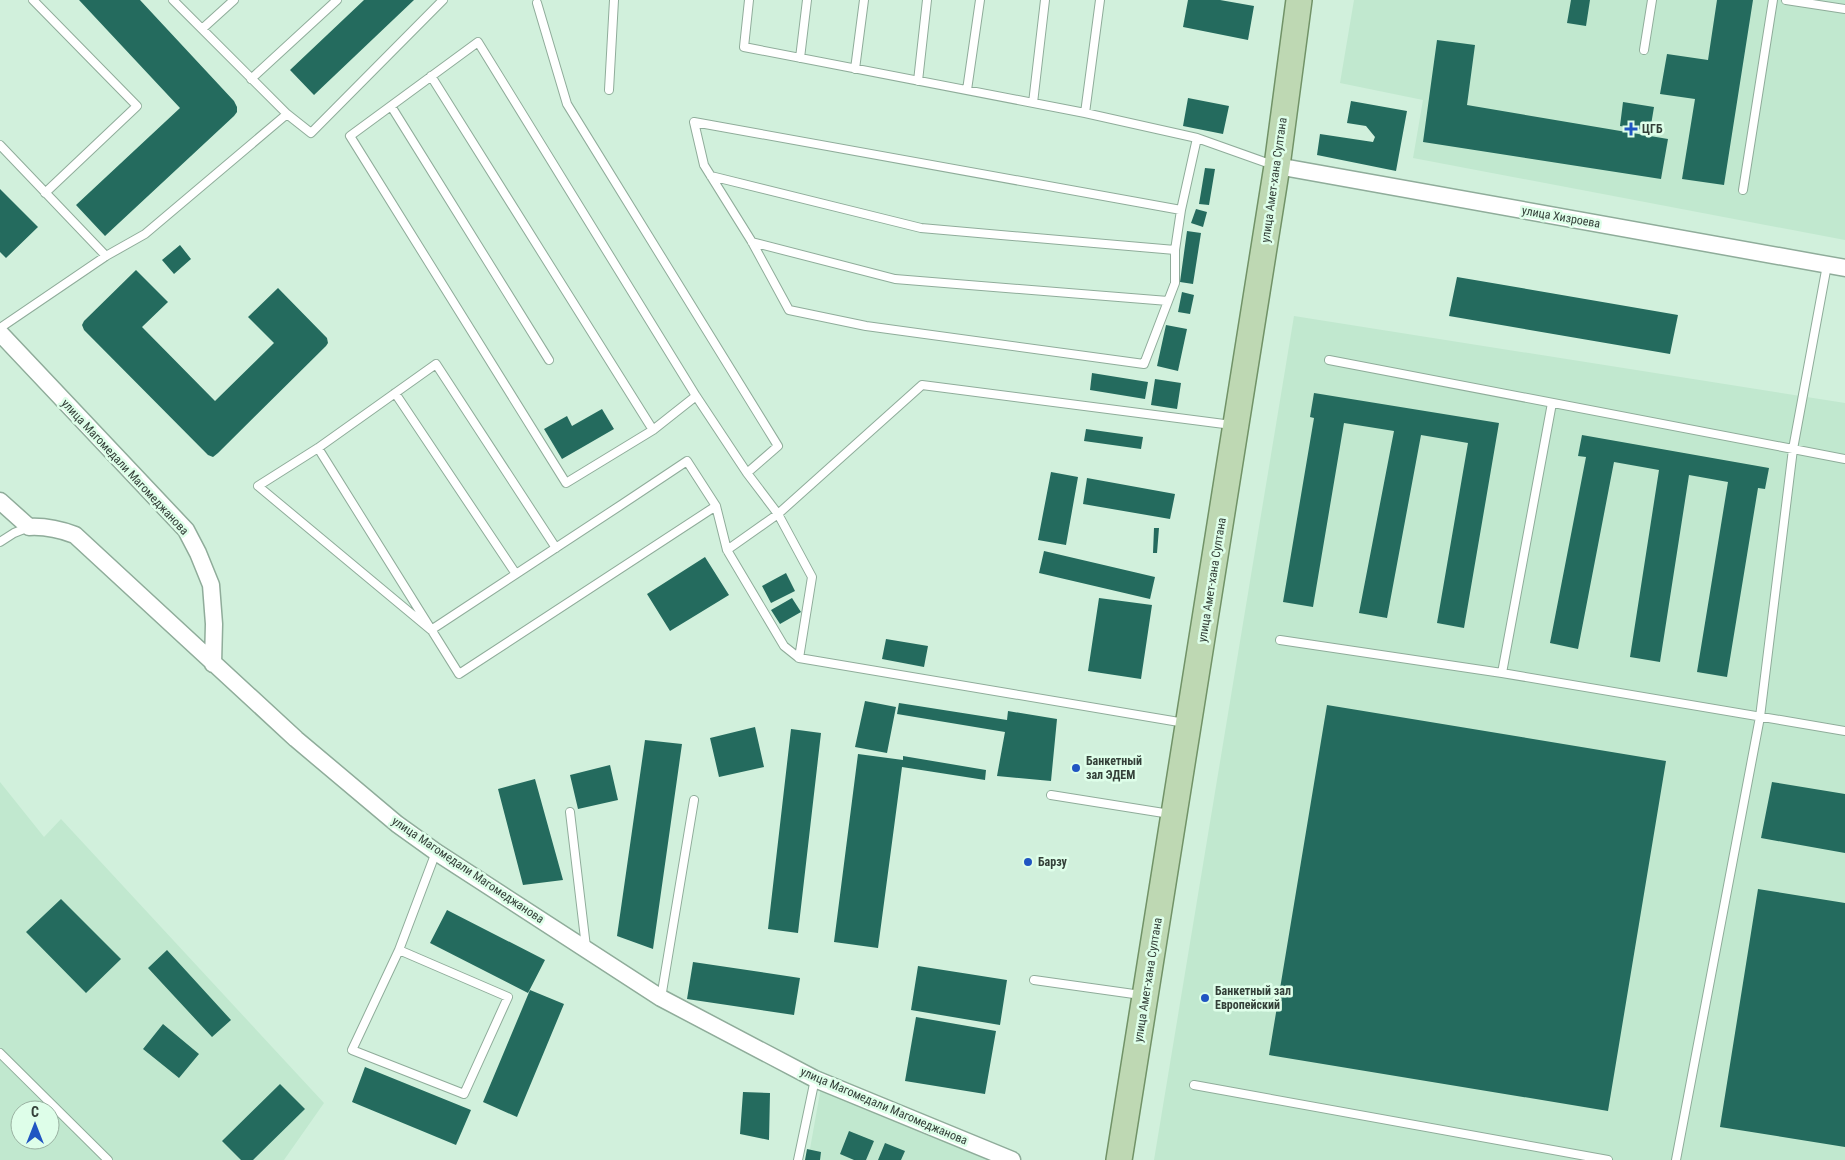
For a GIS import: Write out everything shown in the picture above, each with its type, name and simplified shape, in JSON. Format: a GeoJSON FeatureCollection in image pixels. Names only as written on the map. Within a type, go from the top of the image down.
{"type":"FeatureCollection","features":[{"type":"Feature","properties":{"kind":"main road","name":"улица Амет-хана Султана"},"geometry":{"type":"LineString","coordinates":[[1119,1160],[1190,724],[1277,166],[1299,0]]}},
{"type":"Feature","properties":{"kind":"street","name":"улица Хизроева"},"geometry":{"type":"LineString","coordinates":[[1277,166],[1845,268]]}},
{"type":"Feature","properties":{"kind":"street","name":"улица Магомедали Магомеджановa"},"geometry":{"type":"LineString","coordinates":[[0,333],[186,530],[211,585],[214,624],[213,664],[296,739],[382,812],[436,852],[661,998],[816,1079],[1012,1160]]}},
{"type":"Feature","properties":{"kind":"street"},"geometry":{"type":"LineString","coordinates":[[0,501],[29,527],[57,528],[75,535],[213,664]]}},
{"type":"Feature","properties":{"kind":"lane"},"geometry":{"type":"LineString","coordinates":[[33,0],[137,106],[45,193]]}},
{"type":"Feature","properties":{"kind":"lane"},"geometry":{"type":"LineString","coordinates":[[173,0],[287,114],[311,133],[442,0]]}},
{"type":"Feature","properties":{"kind":"lane"},"geometry":{"type":"LineString","coordinates":[[202,29],[234,0]]}},
{"type":"Feature","properties":{"kind":"lane"},"geometry":{"type":"LineString","coordinates":[[251,78],[338,0]]}},
{"type":"Feature","properties":{"kind":"lane"},"geometry":{"type":"LineString","coordinates":[[609,90],[614,0]]}},
{"type":"Feature","properties":{"kind":"lane"},"geometry":{"type":"LineString","coordinates":[[749,0],[744,47],[1085,113],[1196,138],[1277,166]]}},
{"type":"Feature","properties":{"kind":"lane"},"geometry":{"type":"LineString","coordinates":[[800,58],[807,0]]}},
{"type":"Feature","properties":{"kind":"lane"},"geometry":{"type":"LineString","coordinates":[[856,69],[864,0]]}},
{"type":"Feature","properties":{"kind":"lane"},"geometry":{"type":"LineString","coordinates":[[918,81],[927,0]]}},
{"type":"Feature","properties":{"kind":"lane"},"geometry":{"type":"LineString","coordinates":[[967,90],[980,0]]}},
{"type":"Feature","properties":{"kind":"lane"},"geometry":{"type":"LineString","coordinates":[[1033,103],[1045,0]]}},
{"type":"Feature","properties":{"kind":"lane"},"geometry":{"type":"LineString","coordinates":[[1085,113],[1100,0]]}},
{"type":"Feature","properties":{"kind":"lane"},"geometry":{"type":"LineString","coordinates":[[1644,50],[1652,0]]}},
{"type":"Feature","properties":{"kind":"lane"},"geometry":{"type":"LineString","coordinates":[[1742,190],[1773,0]]}},
{"type":"Feature","properties":{"kind":"lane"},"geometry":{"type":"LineString","coordinates":[[1786,0],[1845,10]]}},
{"type":"Feature","properties":{"kind":"lane"},"geometry":{"type":"LineString","coordinates":[[537,3],[567,104],[778,446],[747,473]]}},
{"type":"Feature","properties":{"kind":"lane"},"geometry":{"type":"LineString","coordinates":[[696,396],[654,430],[566,483],[350,136],[478,42],[696,396],[747,473],[778,514],[812,576],[798,658]]}},
{"type":"Feature","properties":{"kind":"lane"},"geometry":{"type":"LineString","coordinates":[[431,76],[654,430]]}},
{"type":"Feature","properties":{"kind":"lane"},"geometry":{"type":"LineString","coordinates":[[391,106],[549,360]]}},
{"type":"Feature","properties":{"kind":"lane"},"geometry":{"type":"LineString","coordinates":[[0,328],[106,256],[145,234],[287,114]]}},
{"type":"Feature","properties":{"kind":"lane"},"geometry":{"type":"LineString","coordinates":[[1181,210],[694,122],[704,165],[752,242],[789,310],[866,326],[1144,364],[1175,283],[1175,250],[1196,138]]}},
{"type":"Feature","properties":{"kind":"lane"},"geometry":{"type":"LineString","coordinates":[[0,145],[106,256]]}},
{"type":"Feature","properties":{"kind":"lane"},"geometry":{"type":"LineString","coordinates":[[711,176],[921,228],[1175,250]]}},
{"type":"Feature","properties":{"kind":"lane"},"geometry":{"type":"LineString","coordinates":[[752,242],[895,279],[1168,301]]}},
{"type":"Feature","properties":{"kind":"lane"},"geometry":{"type":"LineString","coordinates":[[1676,1160],[1760,717],[1793,449],[1827,265]]}},
{"type":"Feature","properties":{"kind":"lane"},"geometry":{"type":"LineString","coordinates":[[1329,360],[1845,459]]}},
{"type":"Feature","properties":{"kind":"lane"},"geometry":{"type":"LineString","coordinates":[[431,630],[258,486],[318,448],[436,364],[556,548]]}},
{"type":"Feature","properties":{"kind":"lane"},"geometry":{"type":"LineString","coordinates":[[727,550],[778,514],[922,385],[1236,425]]}},
{"type":"Feature","properties":{"kind":"lane"},"geometry":{"type":"LineString","coordinates":[[395,393],[516,574]]}},
{"type":"Feature","properties":{"kind":"lane"},"geometry":{"type":"LineString","coordinates":[[1502,674],[1552,403]]}},
{"type":"Feature","properties":{"kind":"lane"},"geometry":{"type":"LineString","coordinates":[[318,448],[459,674],[716,506]]}},
{"type":"Feature","properties":{"kind":"lane"},"geometry":{"type":"LineString","coordinates":[[431,630],[687,462],[716,506],[727,550],[784,646],[798,658],[1190,724]]}},
{"type":"Feature","properties":{"kind":"lane"},"geometry":{"type":"LineString","coordinates":[[0,542],[29,527]]}},
{"type":"Feature","properties":{"kind":"lane"},"geometry":{"type":"LineString","coordinates":[[1280,640],[1502,674],[1845,731]]}},
{"type":"Feature","properties":{"kind":"lane"},"geometry":{"type":"LineString","coordinates":[[1051,794],[1175,815]]}},
{"type":"Feature","properties":{"kind":"lane"},"geometry":{"type":"LineString","coordinates":[[661,998],[694,800]]}},
{"type":"Feature","properties":{"kind":"lane"},"geometry":{"type":"LineString","coordinates":[[570,812],[586,949]]}},
{"type":"Feature","properties":{"kind":"lane"},"geometry":{"type":"LineString","coordinates":[[399,950],[508,997],[464,1094],[352,1050],[399,950],[436,852]]}},
{"type":"Feature","properties":{"kind":"lane"},"geometry":{"type":"LineString","coordinates":[[1034,980],[1145,996]]}},
{"type":"Feature","properties":{"kind":"lane"},"geometry":{"type":"LineString","coordinates":[[0,1053],[108,1160]]}},
{"type":"Feature","properties":{"kind":"lane"},"geometry":{"type":"LineString","coordinates":[[798,1160],[816,1079]]}},
{"type":"Feature","properties":{"kind":"lane"},"geometry":{"type":"LineString","coordinates":[[1194,1084],[1608,1160]]}},
{"type":"Feature","properties":{"kind":"shaded area","name":"ЦГБ"},"geometry":{"type":"Polygon","coordinates":[[[1354,0],[1845,0],[1845,240],[1413,158],[1423,100],[1340,83],[1354,0]]]}},
{"type":"Feature","properties":{"kind":"shaded area"},"geometry":{"type":"Polygon","coordinates":[[[1294,316],[1845,403],[1845,1160],[1154,1160],[1294,316]]]}},
{"type":"Feature","properties":{"kind":"shaded area"},"geometry":{"type":"Polygon","coordinates":[[[0,782],[44,837],[61,819],[324,1103],[284,1160],[0,1160],[0,782]]]}},
{"type":"Feature","properties":{"kind":"shaded area"},"geometry":{"type":"Polygon","coordinates":[[[823,1076],[1005,1160],[808,1160],[823,1076]]]}},
{"type":"Feature","properties":{"kind":"building"},"geometry":{"type":"Polygon","coordinates":[[[79,0],[140,0],[234,101],[237,107],[237,112],[234,116],[105,236],[76,205],[180,108],[79,0]]]}},
{"type":"Feature","properties":{"kind":"building"},"geometry":{"type":"Polygon","coordinates":[[[364,0],[414,0],[314,95],[290,70],[364,0]]]}},
{"type":"Feature","properties":{"kind":"building"},"geometry":{"type":"Polygon","coordinates":[[[1188,0],[1220,0],[1254,6],[1248,40],[1183,27],[1188,0]]]}},
{"type":"Feature","properties":{"kind":"building"},"geometry":{"type":"Polygon","coordinates":[[[1571,0],[1590,0],[1586,26],[1567,23],[1571,0]]]}},
{"type":"Feature","properties":{"kind":"building"},"geometry":{"type":"Polygon","coordinates":[[[1717,0],[1753,0],[1724,185],[1682,179],[1695,99],[1660,94],[1667,54],[1708,60],[1717,0]]]}},
{"type":"Feature","properties":{"kind":"building"},"geometry":{"type":"Polygon","coordinates":[[[1437,40],[1475,45],[1467,105],[1668,139],[1661,179],[1423,142],[1437,40]]]}},
{"type":"Feature","properties":{"kind":"building"},"geometry":{"type":"Polygon","coordinates":[[[1188,98],[1229,106],[1223,134],[1183,126],[1188,98]]]}},
{"type":"Feature","properties":{"kind":"building"},"geometry":{"type":"Polygon","coordinates":[[[1351,101],[1407,111],[1396,171],[1317,155],[1320,134],[1373,142],[1375,137],[1366,126],[1347,123],[1351,101]]]}},
{"type":"Feature","properties":{"kind":"building"},"geometry":{"type":"Polygon","coordinates":[[[1623,102],[1654,107],[1650,131],[1620,126],[1623,102]]]}},
{"type":"Feature","properties":{"kind":"building"},"geometry":{"type":"Polygon","coordinates":[[[1205,168],[1215,169],[1209,205],[1199,204],[1205,168]]]}},
{"type":"Feature","properties":{"kind":"building"},"geometry":{"type":"Polygon","coordinates":[[[0,189],[38,227],[6,258],[0,252],[0,189]]]}},
{"type":"Feature","properties":{"kind":"building"},"geometry":{"type":"Polygon","coordinates":[[[1196,209],[1207,212],[1203,227],[1191,223],[1196,209]]]}},
{"type":"Feature","properties":{"kind":"building"},"geometry":{"type":"Polygon","coordinates":[[[1187,231],[1201,233],[1193,284],[1180,282],[1187,231]]]}},
{"type":"Feature","properties":{"kind":"building"},"geometry":{"type":"Polygon","coordinates":[[[180,245],[191,259],[174,274],[162,260],[180,245]]]}},
{"type":"Feature","properties":{"kind":"building"},"geometry":{"type":"Polygon","coordinates":[[[136,270],[168,302],[142,327],[215,401],[274,343],[248,317],[278,288],[327,338],[328,343],[213,457],[208,455],[84,330],[82,325],[84,321],[136,270]]]}},
{"type":"Feature","properties":{"kind":"building"},"geometry":{"type":"Polygon","coordinates":[[[1457,277],[1678,315],[1670,354],[1449,316],[1457,277]]]}},
{"type":"Feature","properties":{"kind":"building"},"geometry":{"type":"Polygon","coordinates":[[[1182,292],[1194,295],[1190,314],[1178,312],[1182,292]]]}},
{"type":"Feature","properties":{"kind":"building"},"geometry":{"type":"Polygon","coordinates":[[[1166,325],[1187,329],[1178,371],[1157,366],[1166,325]]]}},
{"type":"Feature","properties":{"kind":"building"},"geometry":{"type":"Polygon","coordinates":[[[1092,373],[1148,382],[1145,399],[1090,390],[1092,373]]]}},
{"type":"Feature","properties":{"kind":"building"},"geometry":{"type":"Polygon","coordinates":[[[1155,379],[1181,383],[1177,409],[1151,405],[1155,379]]]}},
{"type":"Feature","properties":{"kind":"building"},"geometry":{"type":"Polygon","coordinates":[[[1314,393],[1499,423],[1464,628],[1437,623],[1468,443],[1421,435],[1387,618],[1359,613],[1394,431],[1344,423],[1313,607],[1283,602],[1314,418],[1310,417],[1314,393]]]}},
{"type":"Feature","properties":{"kind":"building"},"geometry":{"type":"Polygon","coordinates":[[[602,409],[614,429],[562,459],[544,429],[567,416],[572,426],[602,409]]]}},
{"type":"Feature","properties":{"kind":"building"},"geometry":{"type":"Polygon","coordinates":[[[1086,429],[1143,437],[1141,449],[1084,441],[1086,429]]]}},
{"type":"Feature","properties":{"kind":"building"},"geometry":{"type":"Polygon","coordinates":[[[1582,435],[1769,468],[1765,489],[1758,488],[1727,677],[1697,672],[1728,482],[1689,475],[1660,662],[1630,657],[1659,470],[1614,462],[1578,649],[1550,643],[1586,457],[1578,456],[1582,435]]]}},
{"type":"Feature","properties":{"kind":"building"},"geometry":{"type":"Polygon","coordinates":[[[1051,472],[1078,477],[1066,545],[1038,540],[1051,472]]]}},
{"type":"Feature","properties":{"kind":"building"},"geometry":{"type":"Polygon","coordinates":[[[1087,478],[1175,494],[1170,519],[1083,504],[1087,478]]]}},
{"type":"Feature","properties":{"kind":"building"},"geometry":{"type":"Polygon","coordinates":[[[1154,528],[1159,528],[1157,553],[1153,553],[1154,528]]]}},
{"type":"Feature","properties":{"kind":"building"},"geometry":{"type":"Polygon","coordinates":[[[1044,551],[1155,577],[1150,599],[1039,573],[1044,551]]]}},
{"type":"Feature","properties":{"kind":"building"},"geometry":{"type":"Polygon","coordinates":[[[705,557],[729,595],[670,631],[647,594],[705,557]]]}},
{"type":"Feature","properties":{"kind":"building"},"geometry":{"type":"Polygon","coordinates":[[[786,573],[795,591],[771,603],[762,586],[786,573]]]}},
{"type":"Feature","properties":{"kind":"building"},"geometry":{"type":"Polygon","coordinates":[[[792,598],[801,612],[780,624],[771,610],[792,598]]]}},
{"type":"Feature","properties":{"kind":"building"},"geometry":{"type":"Polygon","coordinates":[[[1099,598],[1152,605],[1141,679],[1088,671],[1099,598]]]}},
{"type":"Feature","properties":{"kind":"building"},"geometry":{"type":"Polygon","coordinates":[[[886,639],[928,646],[924,667],[882,659],[886,639]]]}},
{"type":"Feature","properties":{"kind":"building"},"geometry":{"type":"Polygon","coordinates":[[[865,701],[896,707],[887,753],[855,747],[865,701]]]}},
{"type":"Feature","properties":{"kind":"building"},"geometry":{"type":"Polygon","coordinates":[[[899,703],[1007,720],[1008,711],[1057,719],[1051,781],[997,776],[1005,732],[897,714],[899,703]]]}},
{"type":"Feature","properties":{"kind":"building"},"geometry":{"type":"Polygon","coordinates":[[[1327,705],[1666,761],[1608,1111],[1269,1055],[1327,705]]]}},
{"type":"Feature","properties":{"kind":"building"},"geometry":{"type":"Polygon","coordinates":[[[755,727],[764,767],[719,777],[710,738],[755,727]]]}},
{"type":"Feature","properties":{"kind":"building"},"geometry":{"type":"Polygon","coordinates":[[[791,729],[821,733],[798,933],[768,929],[791,729]]]}},
{"type":"Feature","properties":{"kind":"building"},"geometry":{"type":"Polygon","coordinates":[[[645,740],[682,744],[653,949],[617,936],[645,740]]]}},
{"type":"Feature","properties":{"kind":"building"},"geometry":{"type":"Polygon","coordinates":[[[858,754],[903,760],[903,756],[986,770],[985,780],[902,767],[878,948],[834,942],[858,754]]]}},
{"type":"Feature","properties":{"kind":"building"},"geometry":{"type":"Polygon","coordinates":[[[610,765],[618,800],[578,809],[570,775],[610,765]]]}},
{"type":"Feature","properties":{"kind":"building"},"geometry":{"type":"Polygon","coordinates":[[[535,779],[563,880],[523,885],[498,789],[535,779]]]}},
{"type":"Feature","properties":{"kind":"building"},"geometry":{"type":"Polygon","coordinates":[[[1772,782],[1845,794],[1845,853],[1761,838],[1772,782]]]}},
{"type":"Feature","properties":{"kind":"building"},"geometry":{"type":"Polygon","coordinates":[[[1758,889],[1845,903],[1845,1147],[1720,1127],[1758,889]]]}},
{"type":"Feature","properties":{"kind":"building"},"geometry":{"type":"Polygon","coordinates":[[[61,899],[121,959],[86,993],[26,932],[61,899]]]}},
{"type":"Feature","properties":{"kind":"building"},"geometry":{"type":"Polygon","coordinates":[[[447,910],[545,960],[528,993],[430,943],[447,910]]]}},
{"type":"Feature","properties":{"kind":"building"},"geometry":{"type":"Polygon","coordinates":[[[167,950],[231,1020],[212,1037],[148,968],[167,950]]]}},
{"type":"Feature","properties":{"kind":"building"},"geometry":{"type":"Polygon","coordinates":[[[693,962],[800,978],[794,1015],[687,999],[693,962]]]}},
{"type":"Feature","properties":{"kind":"building"},"geometry":{"type":"Polygon","coordinates":[[[918,966],[1007,980],[1000,1025],[911,1010],[918,966]]]}},
{"type":"Feature","properties":{"kind":"building"},"geometry":{"type":"Polygon","coordinates":[[[530,990],[564,1004],[517,1117],[483,1102],[530,990]]]}},
{"type":"Feature","properties":{"kind":"building"},"geometry":{"type":"Polygon","coordinates":[[[916,1017],[996,1031],[985,1094],[905,1081],[916,1017]]]}},
{"type":"Feature","properties":{"kind":"building"},"geometry":{"type":"Polygon","coordinates":[[[163,1024],[199,1054],[179,1078],[143,1049],[163,1024]]]}},
{"type":"Feature","properties":{"kind":"building"},"geometry":{"type":"Polygon","coordinates":[[[365,1067],[471,1110],[456,1145],[352,1102],[365,1067]]]}},
{"type":"Feature","properties":{"kind":"building"},"geometry":{"type":"Polygon","coordinates":[[[280,1084],[305,1109],[253,1160],[241,1160],[222,1141],[280,1084]]]}},
{"type":"Feature","properties":{"kind":"building"},"geometry":{"type":"Polygon","coordinates":[[[743,1092],[770,1093],[769,1140],[740,1134],[743,1092]]]}},
{"type":"Feature","properties":{"kind":"building"},"geometry":{"type":"Polygon","coordinates":[[[849,1131],[874,1141],[866,1160],[854,1160],[840,1154],[849,1131]]]}},
{"type":"Feature","properties":{"kind":"building"},"geometry":{"type":"Polygon","coordinates":[[[885,1143],[905,1151],[901,1160],[878,1160],[885,1143]]]}},
{"type":"Feature","properties":{"kind":"building"},"geometry":{"type":"Polygon","coordinates":[[[807,1149],[821,1152],[820,1160],[805,1160],[807,1149]]]}},
{"type":"Feature","properties":{"kind":"place","name":"ЦГБ"},"geometry":{"type":"Point","coordinates":[1631,129]}},
{"type":"Feature","properties":{"kind":"place","name":"Банкетный зал ЭДЕМ"},"geometry":{"type":"Point","coordinates":[1076,768]}},
{"type":"Feature","properties":{"kind":"place","name":"Барзу"},"geometry":{"type":"Point","coordinates":[1028,862]}},
{"type":"Feature","properties":{"kind":"place","name":"Банкетный зал Европейский"},"geometry":{"type":"Point","coordinates":[1205,998]}}]}
